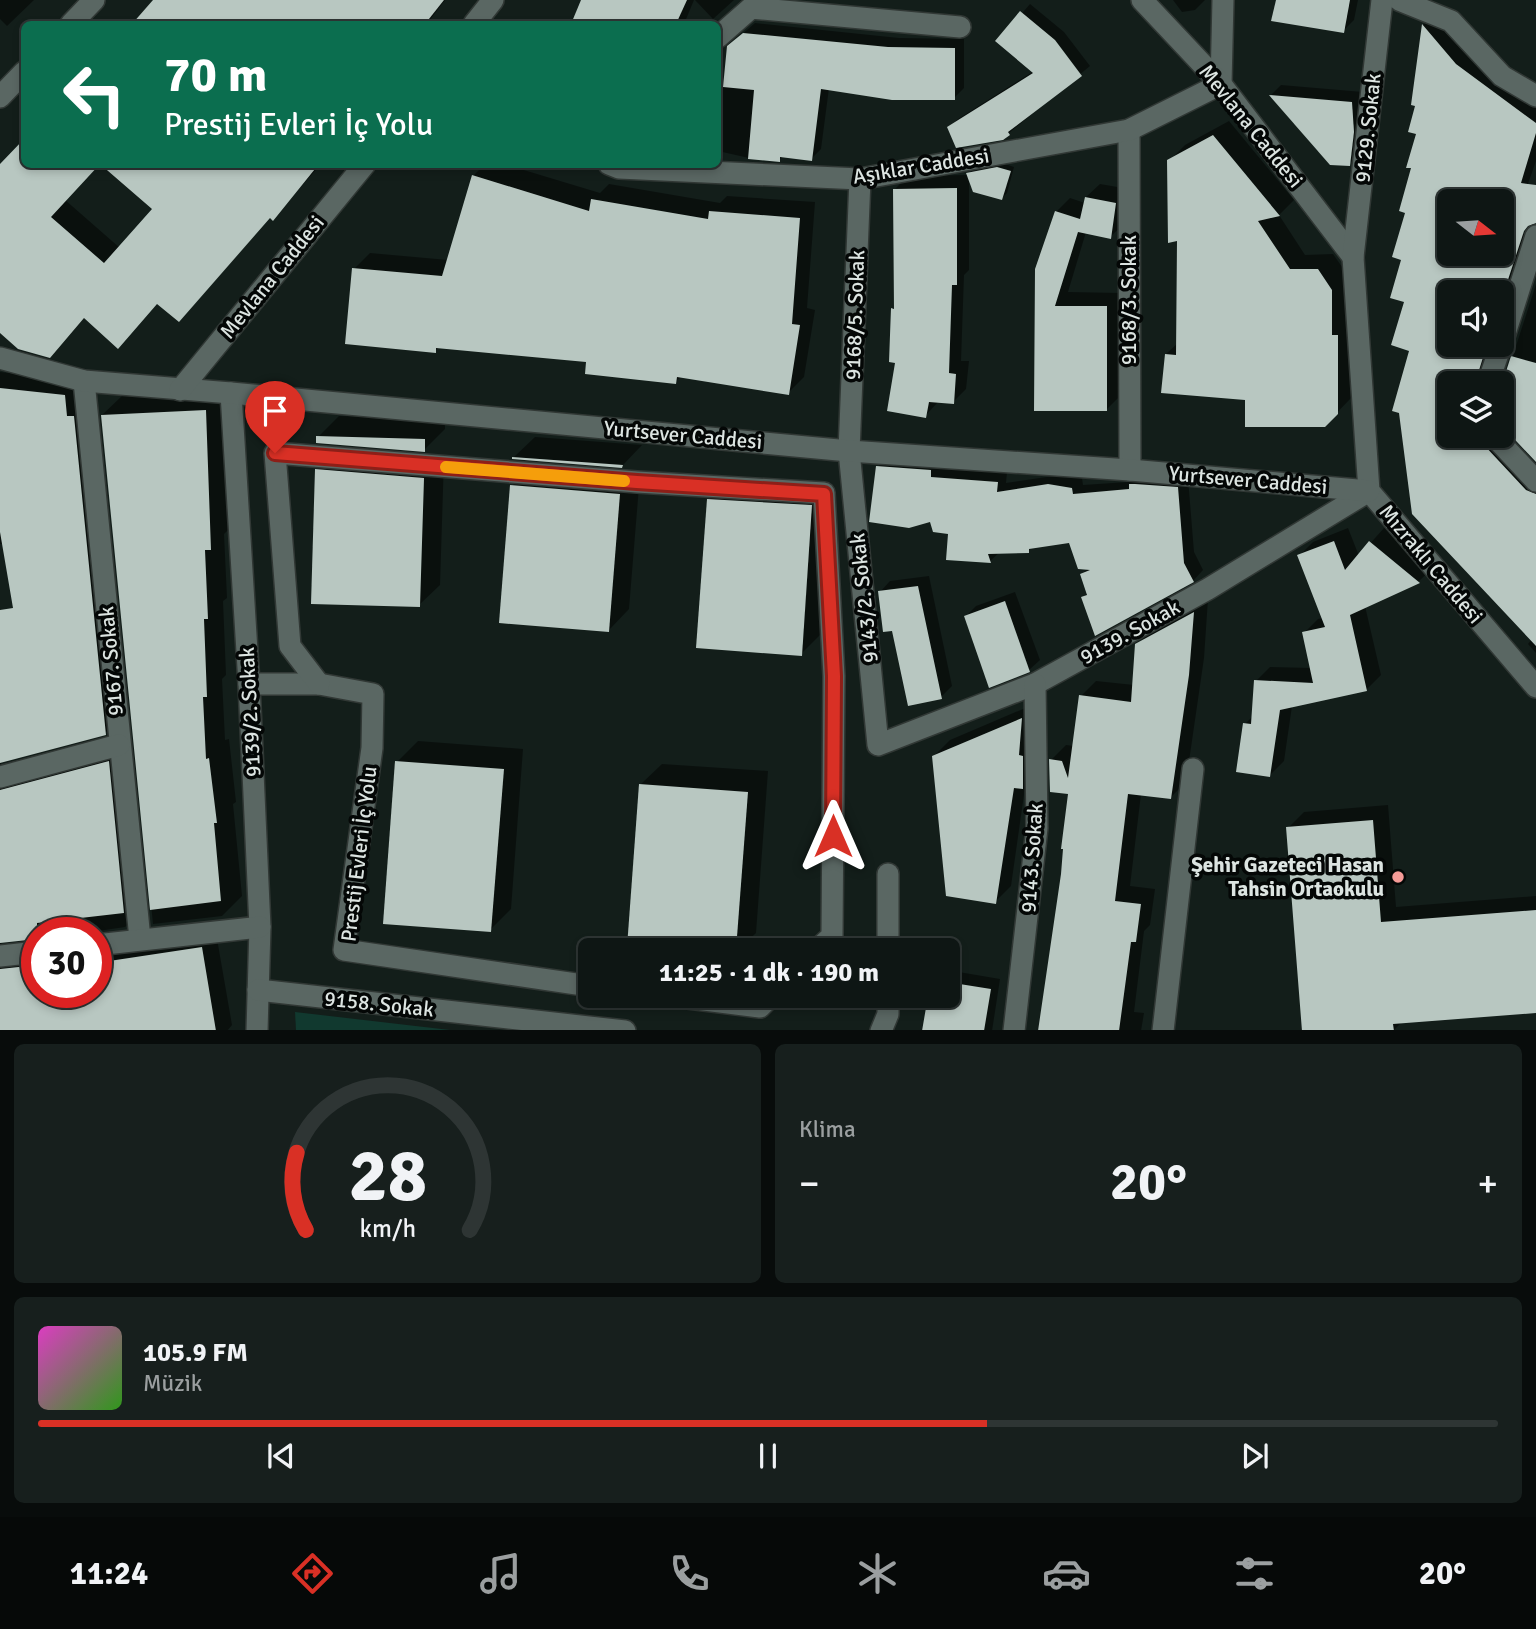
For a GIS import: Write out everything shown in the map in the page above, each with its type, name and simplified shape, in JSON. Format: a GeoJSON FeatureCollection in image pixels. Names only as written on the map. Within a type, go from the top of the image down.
{"type":"FeatureCollection","features":[{"type":"Feature","properties":{"kind":"street"},"geometry":{"type":"LineString","coordinates":[[74,21],[94,0]]}},
{"type":"Feature","properties":{"kind":"street"},"geometry":{"type":"LineString","coordinates":[[476,21],[493,0]]}},
{"type":"Feature","properties":{"kind":"street","name":"Mevlana Caddesi"},"geometry":{"type":"LineString","coordinates":[[1142,0],[1221,84],[1353,257]]}},
{"type":"Feature","properties":{"kind":"street"},"geometry":{"type":"LineString","coordinates":[[1221,84],[1223,0]]}},
{"type":"Feature","properties":{"kind":"street","name":"9129. Sokak"},"geometry":{"type":"LineString","coordinates":[[1353,257],[1382,0]]}},
{"type":"Feature","properties":{"kind":"street"},"geometry":{"type":"LineString","coordinates":[[1399,0],[1451,21],[1502,76],[1536,96]]}},
{"type":"Feature","properties":{"kind":"street"},"geometry":{"type":"LineString","coordinates":[[721,34],[751,8],[960,27]]}},
{"type":"Feature","properties":{"kind":"street"},"geometry":{"type":"LineString","coordinates":[[0,97],[21,75]]}},
{"type":"Feature","properties":{"kind":"street","name":"Aşıklar Caddesi"},"geometry":{"type":"LineString","coordinates":[[654,168],[860,179],[1129,130],[1221,84]]}},
{"type":"Feature","properties":{"kind":"street","name":"9168/3. Sokak"},"geometry":{"type":"LineString","coordinates":[[1129,130],[1130,470]]}},
{"type":"Feature","properties":{"kind":"street","name":"Mevlana Caddesi"},"geometry":{"type":"LineString","coordinates":[[180,390],[362,168]]}},
{"type":"Feature","properties":{"kind":"street","name":"9168/5. Sokak"},"geometry":{"type":"LineString","coordinates":[[849,451],[860,179]]}},
{"type":"Feature","properties":{"kind":"street"},"geometry":{"type":"LineString","coordinates":[[1514,304],[1536,236]]}},
{"type":"Feature","properties":{"kind":"street","name":"Mızraklı Caddesi"},"geometry":{"type":"LineString","coordinates":[[1353,257],[1369,491],[1536,687]]}},
{"type":"Feature","properties":{"kind":"street","name":"Yurtsever Caddesi"},"geometry":{"type":"LineString","coordinates":[[0,358],[84,382],[231,393],[849,451],[1130,470],[1369,491]]}},
{"type":"Feature","properties":{"kind":"street","name":"9167. Sokak"},"geometry":{"type":"LineString","coordinates":[[84,382],[140,939]]}},
{"type":"Feature","properties":{"kind":"street","name":"9139/2. Sokak"},"geometry":{"type":"LineString","coordinates":[[231,393],[249,684],[260,927],[257,1030]]}},
{"type":"Feature","properties":{"kind":"street"},"geometry":{"type":"LineString","coordinates":[[1505,448],[1536,481]]}},
{"type":"Feature","properties":{"kind":"street","name":"9143/2. Sokak"},"geometry":{"type":"LineString","coordinates":[[849,451],[878,745]]}},
{"type":"Feature","properties":{"kind":"street"},"geometry":{"type":"LineString","coordinates":[[319,684],[290,646],[275,453],[824,494],[834,676],[833,873],[830,938]]}},
{"type":"Feature","properties":{"kind":"street","name":"9139. Sokak"},"geometry":{"type":"LineString","coordinates":[[878,745],[1035,684],[1208,589],[1369,491]]}},
{"type":"Feature","properties":{"kind":"street","name":"Prestij Evleri İç Yolu"},"geometry":{"type":"LineString","coordinates":[[249,684],[319,684],[373,694],[372,747],[344,950],[578,984]]}},
{"type":"Feature","properties":{"kind":"street","name":"9143. Sokak"},"geometry":{"type":"LineString","coordinates":[[1014,1030],[1037,828],[1035,684]]}},
{"type":"Feature","properties":{"kind":"street"},"geometry":{"type":"LineString","coordinates":[[0,776],[119,745]]}},
{"type":"Feature","properties":{"kind":"street"},"geometry":{"type":"LineString","coordinates":[[1163,1030],[1193,769]]}},
{"type":"Feature","properties":{"kind":"street"},"geometry":{"type":"LineString","coordinates":[[888,874],[888,938]]}},
{"type":"Feature","properties":{"kind":"street"},"geometry":{"type":"LineString","coordinates":[[112,942],[260,927]]}},
{"type":"Feature","properties":{"kind":"street"},"geometry":{"type":"LineString","coordinates":[[0,956],[21,954]]}},
{"type":"Feature","properties":{"kind":"street","name":"9158. Sokak"},"geometry":{"type":"LineString","coordinates":[[258,990],[616,1030]]}},
{"type":"Feature","properties":{"kind":"street"},"geometry":{"type":"LineString","coordinates":[[881,1030],[888,1008]]}},
{"type":"Feature","properties":{"kind":"green space"},"geometry":{"type":"Polygon","coordinates":[[[295,1012],[450,1030],[296,1030],[295,1012]]]}},
{"type":"Feature","properties":{"kind":"building"},"geometry":{"type":"Polygon","coordinates":[[[153,0],[444,0],[427,21],[135,21],[153,0]]]}},
{"type":"Feature","properties":{"kind":"building"},"geometry":{"type":"Polygon","coordinates":[[[581,0],[687,0],[677,21],[572,21],[581,0]]]}},
{"type":"Feature","properties":{"kind":"building"},"geometry":{"type":"Polygon","coordinates":[[[1276,0],[1350,0],[1344,33],[1271,21],[1276,0]]]}},
{"type":"Feature","properties":{"kind":"building"},"geometry":{"type":"Polygon","coordinates":[[[1020,11],[1055,40],[1082,76],[1008,132],[1010,135],[1003,140],[956,148],[947,127],[1033,73],[995,41],[1020,11]]]}},
{"type":"Feature","properties":{"kind":"building"},"geometry":{"type":"Polygon","coordinates":[[[1422,24],[1456,64],[1536,123],[1536,133],[1521,183],[1536,185],[1536,223],[1524,231],[1514,262],[1514,189],[1437,189],[1437,266],[1513,266],[1508,280],[1437,280],[1437,357],[1483,357],[1479,371],[1437,371],[1437,448],[1487,448],[1526,490],[1536,494],[1536,646],[1412,514],[1399,413],[1392,411],[1409,351],[1391,345],[1404,302],[1390,298],[1401,260],[1392,257],[1405,213],[1399,211],[1411,168],[1406,168],[1416,134],[1408,132],[1415,106],[1411,105],[1422,24]]]}},
{"type":"Feature","properties":{"kind":"building"},"geometry":{"type":"Polygon","coordinates":[[[743,33],[888,47],[955,48],[955,100],[892,100],[821,89],[812,161],[780,157],[780,162],[748,159],[754,90],[723,87],[727,46],[743,33]]]}},
{"type":"Feature","properties":{"kind":"building"},"geometry":{"type":"Polygon","coordinates":[[[1269,95],[1352,102],[1354,132],[1350,166],[1330,165],[1269,95]]]}},
{"type":"Feature","properties":{"kind":"building"},"geometry":{"type":"Polygon","coordinates":[[[1213,135],[1280,216],[1258,221],[1290,269],[1318,269],[1332,290],[1332,335],[1338,335],[1338,414],[1325,427],[1245,427],[1245,400],[1161,393],[1165,354],[1176,355],[1177,241],[1168,243],[1167,160],[1213,135]]]}},
{"type":"Feature","properties":{"kind":"building"},"geometry":{"type":"Polygon","coordinates":[[[21,142],[21,168],[96,168],[51,217],[104,263],[152,209],[105,168],[316,168],[273,221],[270,218],[179,322],[157,304],[118,349],[84,318],[50,358],[18,349],[0,333],[0,164],[21,142]]]}},
{"type":"Feature","properties":{"kind":"building"},"geometry":{"type":"Polygon","coordinates":[[[997,167],[1011,171],[1002,200],[973,192],[966,173],[997,167]]]}},
{"type":"Feature","properties":{"kind":"building"},"geometry":{"type":"Polygon","coordinates":[[[472,175],[589,211],[591,199],[708,219],[709,211],[800,218],[792,324],[800,325],[789,395],[677,377],[676,384],[585,374],[586,362],[436,348],[436,353],[345,344],[352,268],[442,276],[472,175]]]}},
{"type":"Feature","properties":{"kind":"building"},"geometry":{"type":"Polygon","coordinates":[[[957,188],[957,285],[952,285],[949,373],[956,374],[954,404],[929,402],[926,418],[887,411],[895,363],[889,362],[891,308],[894,309],[893,189],[957,188]]]}},
{"type":"Feature","properties":{"kind":"building"},"geometry":{"type":"Polygon","coordinates":[[[1085,197],[1116,203],[1111,239],[1078,232],[1055,306],[1107,306],[1107,411],[1034,411],[1035,269],[1055,211],[1080,219],[1085,197]]]}},
{"type":"Feature","properties":{"kind":"building"},"geometry":{"type":"Polygon","coordinates":[[[1511,357],[1536,363],[1536,462],[1514,439],[1514,371],[1506,371],[1511,357]]]}},
{"type":"Feature","properties":{"kind":"building"},"geometry":{"type":"Polygon","coordinates":[[[0,388],[65,395],[67,416],[74,416],[106,735],[0,763],[0,610],[13,608],[0,532],[0,388]]]}},
{"type":"Feature","properties":{"kind":"building"},"geometry":{"type":"Polygon","coordinates":[[[206,410],[211,550],[205,550],[207,697],[203,697],[206,759],[209,758],[217,823],[214,823],[221,901],[150,910],[101,415],[206,410]]]}},
{"type":"Feature","properties":{"kind":"building"},"geometry":{"type":"Polygon","coordinates":[[[316,436],[425,439],[425,452],[316,443],[316,436]]]}},
{"type":"Feature","properties":{"kind":"building"},"geometry":{"type":"Polygon","coordinates":[[[512,457],[623,465],[622,468],[512,457]]]}},
{"type":"Feature","properties":{"kind":"building"},"geometry":{"type":"Polygon","coordinates":[[[876,466],[931,470],[931,477],[998,482],[997,492],[1048,484],[1072,488],[1073,494],[1129,489],[1129,484],[1178,487],[1184,563],[1194,582],[1095,636],[1081,597],[1087,595],[1080,574],[1090,570],[1078,569],[1069,543],[1029,549],[1029,553],[988,554],[991,563],[946,560],[948,534],[933,532],[930,522],[909,528],[869,522],[876,466]]]}},
{"type":"Feature","properties":{"kind":"building"},"geometry":{"type":"Polygon","coordinates":[[[315,469],[424,478],[420,607],[311,604],[315,469]]]}},
{"type":"Feature","properties":{"kind":"building"},"geometry":{"type":"Polygon","coordinates":[[[510,485],[620,494],[609,632],[499,623],[510,485]]]}},
{"type":"Feature","properties":{"kind":"building"},"geometry":{"type":"Polygon","coordinates":[[[707,499],[812,505],[802,656],[696,648],[707,499]]]}},
{"type":"Feature","properties":{"kind":"building"},"geometry":{"type":"Polygon","coordinates":[[[1334,541],[1345,570],[1369,541],[1420,583],[1350,615],[1367,691],[1280,710],[1270,777],[1236,772],[1243,723],[1251,724],[1254,680],[1313,683],[1302,632],[1325,627],[1297,555],[1334,541]]]}},
{"type":"Feature","properties":{"kind":"building"},"geometry":{"type":"Polygon","coordinates":[[[918,586],[942,699],[908,706],[892,631],[883,632],[878,591],[918,586]]]}},
{"type":"Feature","properties":{"kind":"building"},"geometry":{"type":"Polygon","coordinates":[[[1005,601],[1030,672],[989,688],[964,616],[1005,601]]]}},
{"type":"Feature","properties":{"kind":"building"},"geometry":{"type":"Polygon","coordinates":[[[1194,612],[1189,675],[1171,799],[1128,794],[1115,901],[1141,904],[1136,942],[1131,942],[1119,1030],[1038,1030],[1061,874],[1061,849],[1068,794],[1050,792],[1049,759],[1062,761],[1068,778],[1079,695],[1131,702],[1135,644],[1194,612]]]}},
{"type":"Feature","properties":{"kind":"building"},"geometry":{"type":"Polygon","coordinates":[[[1022,718],[1019,755],[1023,756],[1023,789],[1014,788],[996,904],[946,896],[932,756],[1022,718]]]}},
{"type":"Feature","properties":{"kind":"building"},"geometry":{"type":"Polygon","coordinates":[[[109,761],[124,913],[89,917],[21,917],[21,941],[0,943],[0,790],[109,761]]]}},
{"type":"Feature","properties":{"kind":"building"},"geometry":{"type":"Polygon","coordinates":[[[395,761],[504,769],[491,932],[383,924],[395,761]]]}},
{"type":"Feature","properties":{"kind":"building"},"geometry":{"type":"Polygon","coordinates":[[[639,784],[748,792],[737,938],[628,938],[639,784]]]}},
{"type":"Feature","properties":{"kind":"building"},"geometry":{"type":"Polygon","coordinates":[[[1373,820],[1381,922],[1536,910],[1536,1013],[1393,1024],[1394,1030],[1302,1030],[1286,827],[1373,820]]]}},
{"type":"Feature","properties":{"kind":"building"},"geometry":{"type":"Polygon","coordinates":[[[202,947],[216,1030],[0,1030],[0,969],[21,967],[21,1008],[112,1008],[112,961],[202,947]]]}},
{"type":"Feature","properties":{"kind":"building"},"geometry":{"type":"Polygon","coordinates":[[[960,984],[991,989],[984,1030],[922,1030],[926,1008],[960,1008],[960,984]]]}},
{"type":"Feature","properties":{"kind":"slow traffic"},"geometry":{"type":"LineString","coordinates":[[446,467],[624,481]]}},
{"type":"Feature","properties":{"kind":"place","name":"Şehir Gazeteci Hasan Tahsin Ortaokulu"},"geometry":{"type":"Point","coordinates":[1398,877]}},
{"type":"Feature","properties":{"kind":"route"},"geometry":{"type":"LineString","coordinates":[[275,453],[824,494],[834,676],[833,836]]}}]}
